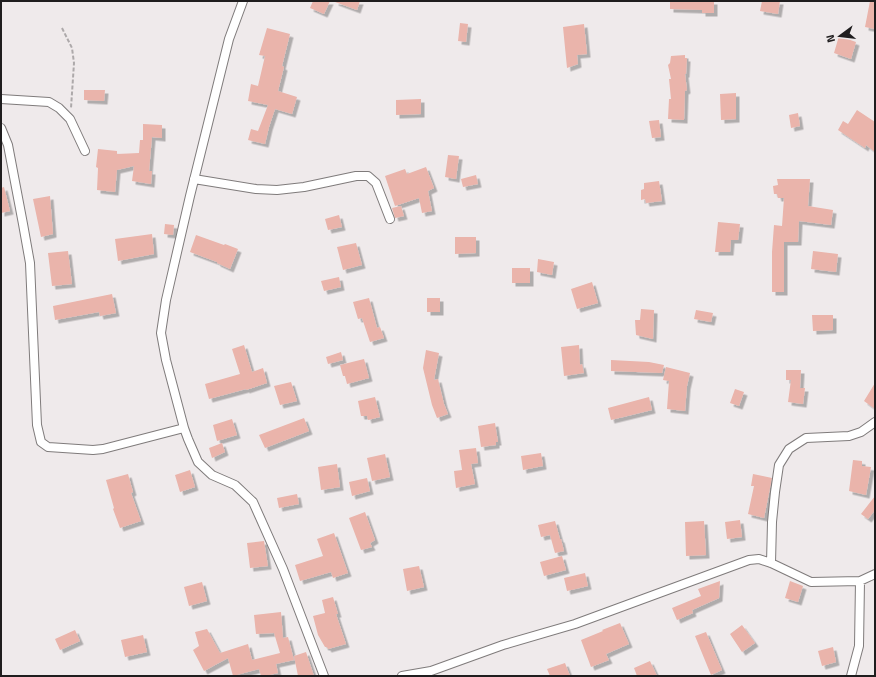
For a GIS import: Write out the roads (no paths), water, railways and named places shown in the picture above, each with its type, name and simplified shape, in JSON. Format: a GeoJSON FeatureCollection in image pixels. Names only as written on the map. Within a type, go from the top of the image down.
{"type":"FeatureCollection","features":[{"type":"Feature","properties":{"kind":"street"},"geometry":{"type":"LineString","coordinates":[[243,1],[229,39],[194,179],[166,300],[161,333],[166,360],[184,428],[198,462],[212,475],[235,485],[252,502],[283,569],[324,676]]}},
{"type":"Feature","properties":{"kind":"street"},"geometry":{"type":"LineString","coordinates":[[1,99],[50,102],[59,108],[70,119],[85,151]]}},
{"type":"Feature","properties":{"kind":"street"},"geometry":{"type":"LineString","coordinates":[[1,128],[8,145],[24,224],[30,264],[37,425],[41,442],[48,447],[93,450],[103,449],[184,428]]}},
{"type":"Feature","properties":{"kind":"street"},"geometry":{"type":"LineString","coordinates":[[194,179],[256,189],[277,190],[304,187],[356,176],[368,176],[376,183],[390,219]]}},
{"type":"Feature","properties":{"kind":"street"},"geometry":{"type":"LineString","coordinates":[[771,563],[772,522],[779,465],[790,449],[806,438],[849,436],[861,432],[875,422]]}},
{"type":"Feature","properties":{"kind":"street"},"geometry":{"type":"LineString","coordinates":[[402,676],[431,671],[503,645],[576,624],[749,560],[759,558],[811,582],[860,581],[875,574]]}},
{"type":"Feature","properties":{"kind":"street"},"geometry":{"type":"LineString","coordinates":[[851,676],[858,646],[860,581]]}}]}
